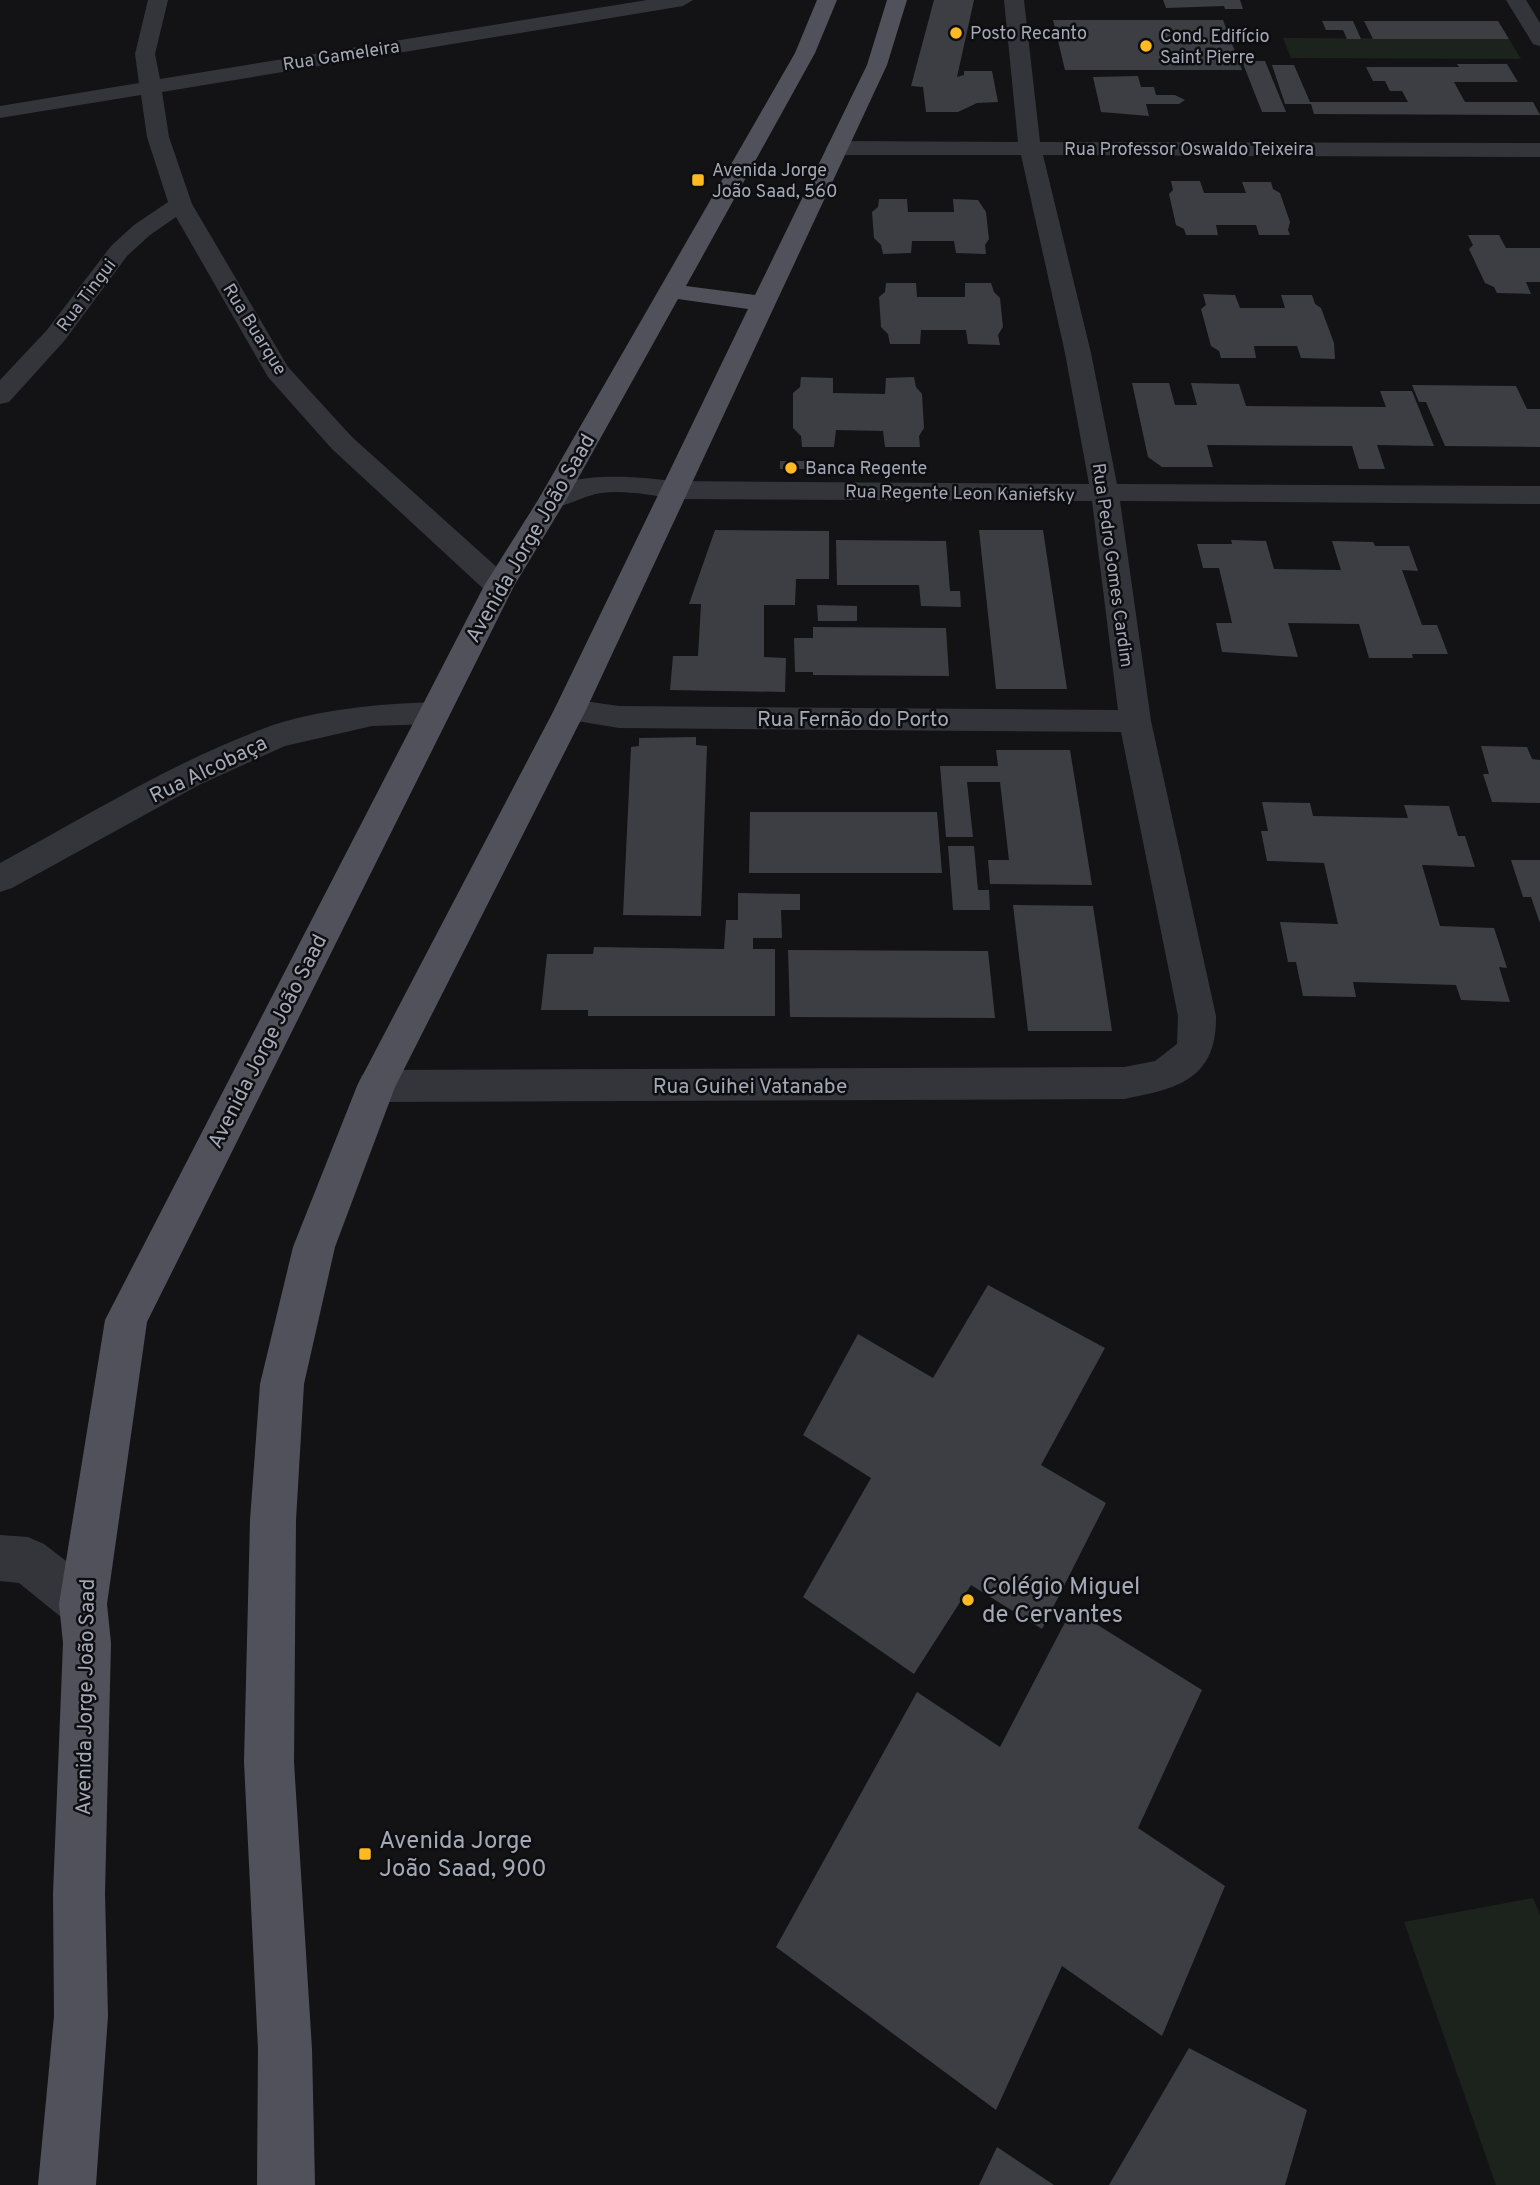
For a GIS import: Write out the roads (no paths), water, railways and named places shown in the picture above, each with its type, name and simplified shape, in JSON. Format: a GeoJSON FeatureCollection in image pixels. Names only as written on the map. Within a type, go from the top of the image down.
{"type":"FeatureCollection","features":[{"type":"Feature","properties":{"kind":"main road","name":"Avenida Jorge João Saad"},"geometry":{"type":"LineString","coordinates":[[67,2185],[81,2017],[79,1894],[87,1643],[83,1604],[126,1320],[499,586],[552,500],[805,52],[827,0]]}},
{"type":"Feature","properties":{"kind":"main road"},"geometry":{"type":"LineString","coordinates":[[286,2185],[285,2049],[269,1762],[273,1520],[282,1384],[314,1247],[376,1086],[570,710],[877,65],[897,0]]}},
{"type":"Feature","properties":{"kind":"main road"},"geometry":{"type":"LineString","coordinates":[[671,291],[763,304]]}},
{"type":"Feature","properties":{"kind":"street","name":"Rua Buarque"},"geometry":{"type":"LineString","coordinates":[[158,0],[145,54],[158,137],[180,204],[277,370],[342,443],[499,586]]}},
{"type":"Feature","properties":{"kind":"street","name":"Rua Gameleira"},"geometry":{"type":"LineString","coordinates":[[0,111],[683,0]]}},
{"type":"Feature","properties":{"kind":"street","name":"Rua Pedro Gomes Cardim"},"geometry":{"type":"LineString","coordinates":[[1014,0],[1030,148],[1078,353],[1105,494],[1135,721],[1197,1016],[1196,1044],[1186,1061],[1166,1075],[1124,1083]]}},
{"type":"Feature","properties":{"kind":"street"},"geometry":{"type":"LineString","coordinates":[[1516,0],[1540,40]]}},
{"type":"Feature","properties":{"kind":"street","name":"Rua Professor Oswaldo Teixeira"},"geometry":{"type":"LineString","coordinates":[[837,148],[1540,150]]}},
{"type":"Feature","properties":{"kind":"street","name":"Rua Tingui"},"geometry":{"type":"LineString","coordinates":[[0,396],[55,335],[119,251],[142,230],[180,204]]}},
{"type":"Feature","properties":{"kind":"street","name":"Rua Regente Leon Kaniefsky"},"geometry":{"type":"LineString","coordinates":[[552,500],[578,488],[606,483],[674,490],[1540,495]]}},
{"type":"Feature","properties":{"kind":"street","name":"Rua Fernão do Porto"},"geometry":{"type":"LineString","coordinates":[[570,710],[619,716],[1135,721]]}},
{"type":"Feature","properties":{"kind":"street","name":"Rua Alcobaça"},"geometry":{"type":"LineString","coordinates":[[0,879],[187,777],[276,736],[372,715],[433,713]]}},
{"type":"Feature","properties":{"kind":"street","name":"Rua Guihei Vatanabe"},"geometry":{"type":"LineString","coordinates":[[376,1086],[1124,1083]]}},
{"type":"Feature","properties":{"kind":"street"},"geometry":{"type":"LineString","coordinates":[[0,1558],[28,1560],[83,1604]]}},
{"type":"Feature","properties":{"kind":"place","name":"Posto Recanto"},"geometry":{"type":"Point","coordinates":[956,33]}},
{"type":"Feature","properties":{"kind":"place","name":"Cond. Edifício Saint Pierre"},"geometry":{"type":"Point","coordinates":[1146,46]}},
{"type":"Feature","properties":{"kind":"place","name":"Avenida Jorge João Saad, 560"},"geometry":{"type":"Point","coordinates":[698,180]}},
{"type":"Feature","properties":{"kind":"place","name":"Banca Regente"},"geometry":{"type":"Point","coordinates":[791,468]}},
{"type":"Feature","properties":{"kind":"place","name":"Colégio Miguel de Cervantes"},"geometry":{"type":"Point","coordinates":[968,1600]}},
{"type":"Feature","properties":{"kind":"place","name":"Avenida Jorge João Saad, 900"},"geometry":{"type":"Point","coordinates":[365,1854]}}]}
